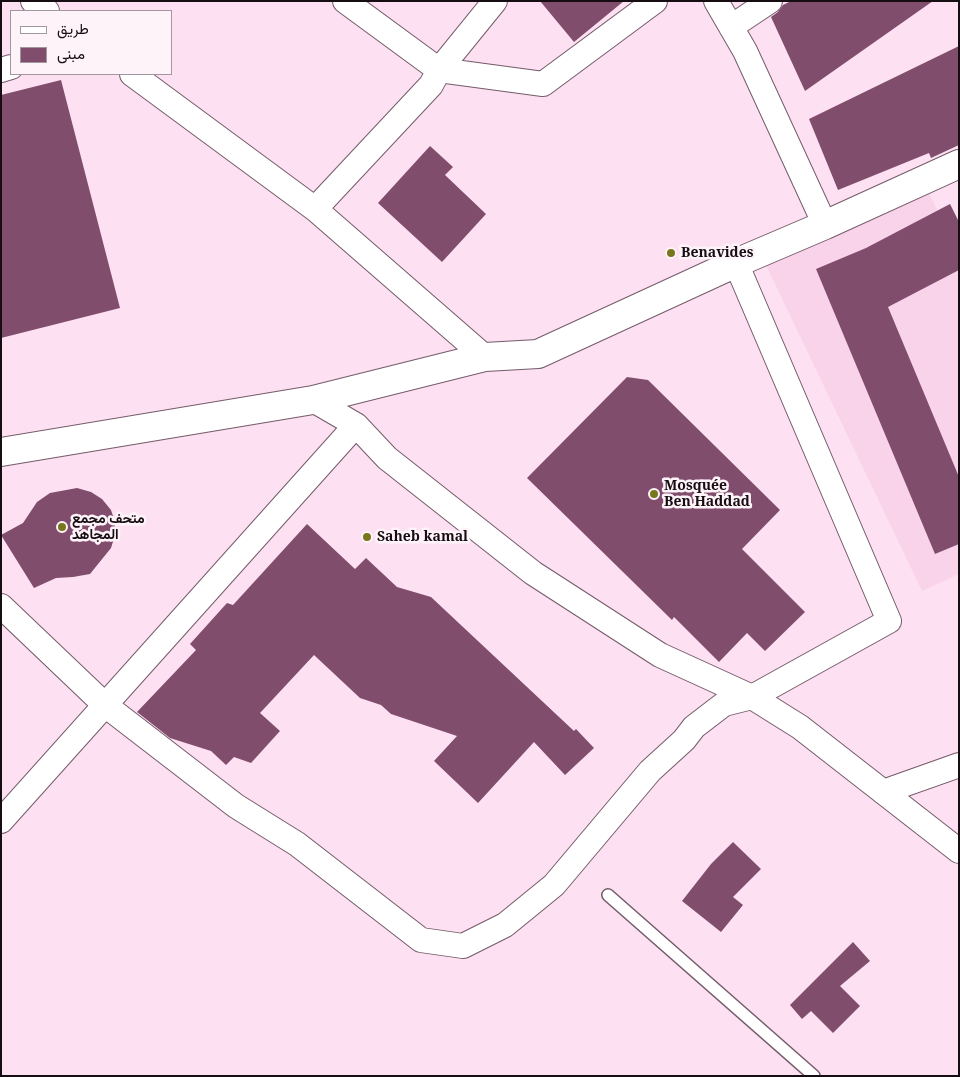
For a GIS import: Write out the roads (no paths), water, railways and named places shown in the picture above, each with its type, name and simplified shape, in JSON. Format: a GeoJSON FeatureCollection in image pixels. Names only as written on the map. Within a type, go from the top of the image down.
{"type":"FeatureCollection","features":[{"type":"Feature","properties":{"kind":"street"},"geometry":{"type":"LineString","coordinates":[[34,1],[46,10]]}},
{"type":"Feature","properties":{"kind":"street"},"geometry":{"type":"LineString","coordinates":[[345,1],[439,70],[543,84],[655,1]]}},
{"type":"Feature","properties":{"kind":"street"},"geometry":{"type":"LineString","coordinates":[[315,209],[432,85],[439,70],[495,1]]}},
{"type":"Feature","properties":{"kind":"street"},"geometry":{"type":"LineString","coordinates":[[716,1],[745,51],[825,225]]}},
{"type":"Feature","properties":{"kind":"street"},"geometry":{"type":"LineString","coordinates":[[731,27],[770,1]]}},
{"type":"Feature","properties":{"kind":"street"},"geometry":{"type":"LineString","coordinates":[[133,75],[315,209],[485,357]]}},
{"type":"Feature","properties":{"kind":"street"},"geometry":{"type":"LineString","coordinates":[[1,452],[313,400],[485,357],[538,354],[959,164]]}},
{"type":"Feature","properties":{"kind":"street"},"geometry":{"type":"LineString","coordinates":[[1,606],[105,705],[236,806],[297,844],[422,940],[463,946],[505,925],[554,885],[650,771],[684,740],[694,727],[724,704],[752,697],[889,621],[736,263]]}},
{"type":"Feature","properties":{"kind":"street"},"geometry":{"type":"LineString","coordinates":[[313,400],[356,425],[387,458],[533,573],[660,655],[752,697],[800,727],[959,851]]}},
{"type":"Feature","properties":{"kind":"street"},"geometry":{"type":"LineString","coordinates":[[1,820],[356,425]]}},
{"type":"Feature","properties":{"kind":"street"},"geometry":{"type":"LineString","coordinates":[[883,792],[959,765]]}},
{"type":"Feature","properties":{"kind":"lane"},"geometry":{"type":"LineString","coordinates":[[608,895],[814,1076]]}},
{"type":"Feature","properties":{"kind":"place","name":"Benavides"},"geometry":{"type":"Point","coordinates":[671,253]}},
{"type":"Feature","properties":{"kind":"place","name":"Mosquée Ben Haddad"},"geometry":{"type":"Point","coordinates":[654,494]}},
{"type":"Feature","properties":{"kind":"place","name":"متحف مجمع المجاهد"},"geometry":{"type":"Point","coordinates":[62,527]}},
{"type":"Feature","properties":{"kind":"place","name":"Saheb kamal"},"geometry":{"type":"Point","coordinates":[367,537]}}]}
